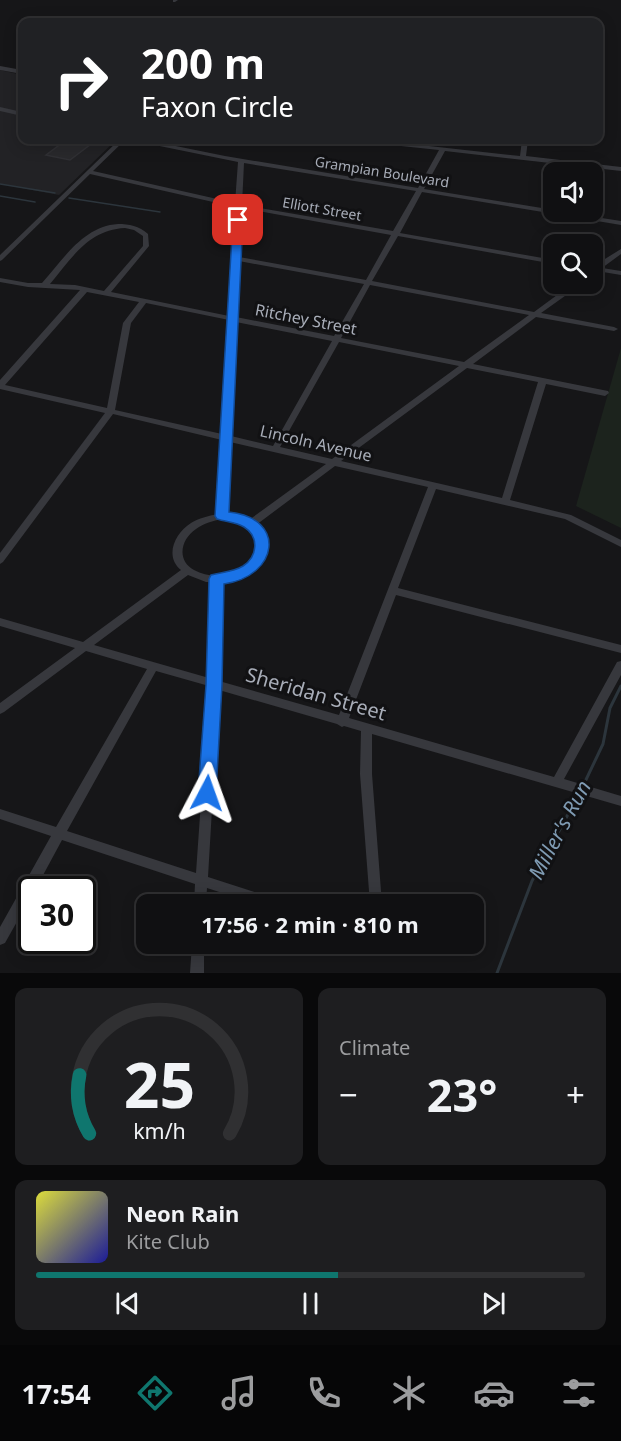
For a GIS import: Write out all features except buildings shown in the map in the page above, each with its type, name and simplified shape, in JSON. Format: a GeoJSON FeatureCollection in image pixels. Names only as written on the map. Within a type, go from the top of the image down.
{"type":"FeatureCollection","features":[{"type":"Feature","properties":{"kind":"street"},"geometry":{"type":"LineString","coordinates":[[0,68],[18,71]]}},
{"type":"Feature","properties":{"kind":"street"},"geometry":{"type":"LineString","coordinates":[[0,109],[18,113]]}},
{"type":"Feature","properties":{"kind":"street"},"geometry":{"type":"LineString","coordinates":[[0,258],[118,144]]}},
{"type":"Feature","properties":{"kind":"street","name":"Grampian Boulevard"},"geometry":{"type":"LineString","coordinates":[[159,144],[241,161],[621,223]]}},
{"type":"Feature","properties":{"kind":"street"},"geometry":{"type":"LineString","coordinates":[[409,144],[621,169]]}},
{"type":"Feature","properties":{"kind":"street"},"geometry":{"type":"LineString","coordinates":[[523,158],[525,144]]}},
{"type":"Feature","properties":{"kind":"street"},"geometry":{"type":"LineString","coordinates":[[275,449],[443,149]]}},
{"type":"Feature","properties":{"kind":"street"},"geometry":{"type":"LineString","coordinates":[[222,516],[241,161]]}},
{"type":"Feature","properties":{"kind":"street","name":"Elliott Street"},"geometry":{"type":"LineString","coordinates":[[88,171],[239,206],[543,260]]}},
{"type":"Feature","properties":{"kind":"street"},"geometry":{"type":"LineString","coordinates":[[45,285],[88,236],[97,231],[120,226],[140,230],[146,235],[146,246],[106,293]]}},
{"type":"Feature","properties":{"kind":"street"},"geometry":{"type":"LineString","coordinates":[[603,264],[621,251]]}},
{"type":"Feature","properties":{"kind":"street"},"geometry":{"type":"LineString","coordinates":[[236,258],[614,329]]}},
{"type":"Feature","properties":{"kind":"street"},"geometry":{"type":"LineString","coordinates":[[603,271],[621,273]]}},
{"type":"Feature","properties":{"kind":"street","name":"Ritchey Street"},"geometry":{"type":"LineString","coordinates":[[0,280],[85,289],[145,300],[605,393]]}},
{"type":"Feature","properties":{"kind":"street"},"geometry":{"type":"LineString","coordinates":[[0,385],[85,289]]}},
{"type":"Feature","properties":{"kind":"street"},"geometry":{"type":"LineString","coordinates":[[250,524],[562,294]]}},
{"type":"Feature","properties":{"kind":"street"},"geometry":{"type":"LineString","coordinates":[[0,560],[110,412],[127,322],[145,300]]}},
{"type":"Feature","properties":{"kind":"street"},"geometry":{"type":"LineString","coordinates":[[505,502],[543,380]]}},
{"type":"Feature","properties":{"kind":"street","name":"Lincoln Avenue"},"geometry":{"type":"LineString","coordinates":[[0,385],[568,517],[621,544]]}},
{"type":"Feature","properties":{"kind":"street"},"geometry":{"type":"LineString","coordinates":[[342,722],[433,485]]}},
{"type":"Feature","properties":{"kind":"street"},"geometry":{"type":"LineString","coordinates":[[222,516],[234,517],[250,524],[262,538],[263,546],[260,558],[244,573],[216,579],[204,578],[188,570],[176,553],[178,540],[182,533],[196,522],[222,516]]}},
{"type":"Feature","properties":{"kind":"street"},"geometry":{"type":"LineString","coordinates":[[0,710],[188,570]]}},
{"type":"Feature","properties":{"kind":"street"},"geometry":{"type":"LineString","coordinates":[[200,894],[214,685],[216,579]]}},
{"type":"Feature","properties":{"kind":"street"},"geometry":{"type":"LineString","coordinates":[[392,590],[621,649]]}},
{"type":"Feature","properties":{"kind":"street","name":"Sheridan Street"},"geometry":{"type":"LineString","coordinates":[[0,622],[621,801]]}},
{"type":"Feature","properties":{"kind":"street"},"geometry":{"type":"LineString","coordinates":[[556,783],[621,665]]}},
{"type":"Feature","properties":{"kind":"street"},"geometry":{"type":"LineString","coordinates":[[0,939],[153,667]]}},
{"type":"Feature","properties":{"kind":"street"},"geometry":{"type":"LineString","coordinates":[[366,729],[366,774],[375,894]]}},
{"type":"Feature","properties":{"kind":"street"},"geometry":{"type":"LineString","coordinates":[[0,814],[243,894]]}},
{"type":"Feature","properties":{"kind":"street"},"geometry":{"type":"LineString","coordinates":[[197,973],[198,954]]}},
{"type":"Feature","properties":{"kind":"shaded area"},"geometry":{"type":"Polygon","coordinates":[[[0,70],[18,74],[18,144],[112,144],[59,195],[0,184],[0,70]]]}},
{"type":"Feature","properties":{"kind":"shaded area"},"geometry":{"type":"Polygon","coordinates":[[[621,348],[621,528],[576,506],[621,348]]]}},
{"type":"Feature","properties":{"kind":"waterway"},"geometry":{"type":"LineString","coordinates":[[0,184],[55,193]]}},
{"type":"Feature","properties":{"kind":"waterway"},"geometry":{"type":"LineString","coordinates":[[0,196],[35,202]]}},
{"type":"Feature","properties":{"kind":"waterway"},"geometry":{"type":"LineString","coordinates":[[69,198],[160,212]]}},
{"type":"Feature","properties":{"kind":"waterway","name":"Miller's Run"},"geometry":{"type":"LineString","coordinates":[[583,786],[603,744],[610,708],[621,686]]}},
{"type":"Feature","properties":{"kind":"waterway","name":"Miller's Run"},"geometry":{"type":"LineString","coordinates":[[497,973],[532,881],[579,794]]}},
{"type":"Feature","properties":{"kind":"route"},"geometry":{"type":"LineString","coordinates":[[207,793],[214,685],[216,579],[234,577],[244,573],[260,558],[263,546],[262,538],[255,527],[243,520],[222,516],[238,220]]}}]}
